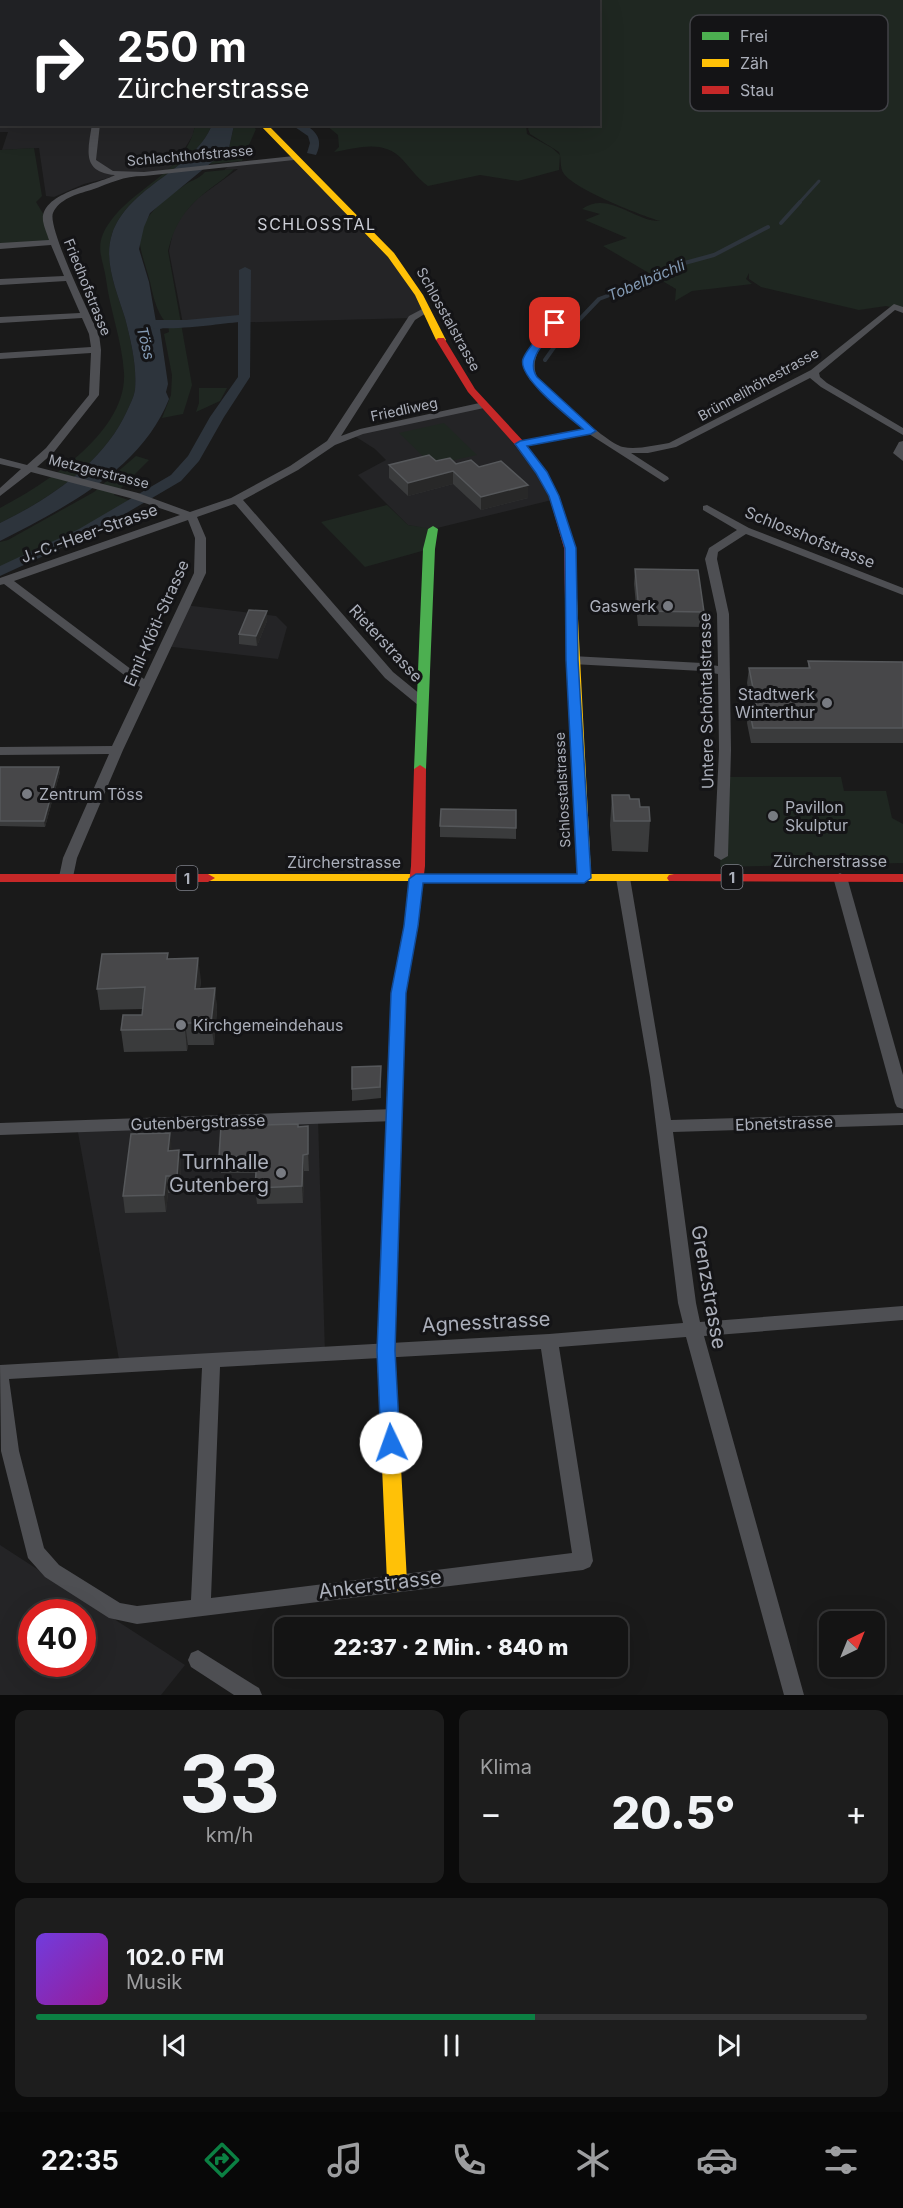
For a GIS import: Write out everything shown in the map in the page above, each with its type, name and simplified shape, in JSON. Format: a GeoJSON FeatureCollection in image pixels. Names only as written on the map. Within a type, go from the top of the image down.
{"type":"FeatureCollection","features":[{"type":"Feature","properties":{"kind":"main road","name":"Schlosstalstrasse"},"geometry":{"type":"LineString","coordinates":[[264,126],[391,255],[410,281],[447,353],[471,390],[520,444],[541,472],[554,496],[570,548],[572,660],[584,878]]}},
{"type":"Feature","properties":{"kind":"main road"},"geometry":{"type":"LineString","coordinates":[[422,702],[429,549],[433,529]]}},
{"type":"Feature","properties":{"kind":"main road","name":"Rieterstrasse"},"geometry":{"type":"LineString","coordinates":[[397,1582],[386,1351],[398,993],[411,926],[416,879],[422,702]]}},
{"type":"Feature","properties":{"kind":"main road","name":"Zürcherstrasse"},"geometry":{"type":"LineString","coordinates":[[0,878],[903,878]]}},
{"type":"Feature","properties":{"kind":"street","name":"Schlachthofstrasse"},"geometry":{"type":"LineString","coordinates":[[96,126],[92,160],[99,167],[124,174],[229,166],[294,158]]}},
{"type":"Feature","properties":{"kind":"street","name":"Friedhofstrasse"},"geometry":{"type":"LineString","coordinates":[[0,493],[26,468],[50,450],[94,395],[96,351],[94,334],[54,242],[47,220],[49,213],[56,203],[75,192],[113,180],[124,174]]}},
{"type":"Feature","properties":{"kind":"street"},"geometry":{"type":"LineString","coordinates":[[0,246],[54,242]]}},
{"type":"Feature","properties":{"kind":"street"},"geometry":{"type":"LineString","coordinates":[[0,282],[69,278]]}},
{"type":"Feature","properties":{"kind":"street","name":"Brünnelihöhestrasse"},"geometry":{"type":"LineString","coordinates":[[621,450],[648,450],[672,445],[814,372],[899,309]]}},
{"type":"Feature","properties":{"kind":"street"},"geometry":{"type":"LineString","coordinates":[[189,516],[235,500],[264,486],[332,443],[412,318],[426,310]]}},
{"type":"Feature","properties":{"kind":"street"},"geometry":{"type":"LineString","coordinates":[[0,320],[85,315]]}},
{"type":"Feature","properties":{"kind":"street"},"geometry":{"type":"LineString","coordinates":[[555,323],[528,359],[527,369],[533,378],[591,431],[664,479]]}},
{"type":"Feature","properties":{"kind":"street"},"geometry":{"type":"LineString","coordinates":[[0,356],[96,351]]}},
{"type":"Feature","properties":{"kind":"street"},"geometry":{"type":"LineString","coordinates":[[814,372],[815,378],[824,385],[903,432]]}},
{"type":"Feature","properties":{"kind":"street","name":"Friedliweg"},"geometry":{"type":"LineString","coordinates":[[332,443],[360,432],[484,405]]}},
{"type":"Feature","properties":{"kind":"street"},"geometry":{"type":"LineString","coordinates":[[520,444],[591,431]]}},
{"type":"Feature","properties":{"kind":"street"},"geometry":{"type":"LineString","coordinates":[[903,444],[898,453],[903,458]]}},
{"type":"Feature","properties":{"kind":"street","name":"Metzgerstrasse"},"geometry":{"type":"LineString","coordinates":[[0,461],[154,501],[189,516]]}},
{"type":"Feature","properties":{"kind":"street","name":"Rieterstrasse"},"geometry":{"type":"LineString","coordinates":[[235,500],[389,675],[422,702]]}},
{"type":"Feature","properties":{"kind":"street","name":"Schlosshofstrasse"},"geometry":{"type":"LineString","coordinates":[[706,508],[745,530],[903,592]]}},
{"type":"Feature","properties":{"kind":"street","name":"J.-C.-Heer-Strasse"},"geometry":{"type":"LineString","coordinates":[[3,581],[189,516]]}},
{"type":"Feature","properties":{"kind":"street","name":"Emil-Klöti-Strasse"},"geometry":{"type":"LineString","coordinates":[[66,877],[70,858],[117,750],[200,573],[203,554],[195,524],[189,516]]}},
{"type":"Feature","properties":{"kind":"street","name":"Untere Schöntalstrasse"},"geometry":{"type":"LineString","coordinates":[[722,856],[723,614],[711,559],[712,550],[745,530]]}},
{"type":"Feature","properties":{"kind":"street"},"geometry":{"type":"LineString","coordinates":[[3,581],[146,686]]}},
{"type":"Feature","properties":{"kind":"street"},"geometry":{"type":"LineString","coordinates":[[572,660],[702,667],[723,671]]}},
{"type":"Feature","properties":{"kind":"street"},"geometry":{"type":"LineString","coordinates":[[0,751],[117,750]]}},
{"type":"Feature","properties":{"kind":"street"},"geometry":{"type":"LineString","coordinates":[[840,877],[903,1103]]}},
{"type":"Feature","properties":{"kind":"street","name":"Grenzstrasse"},"geometry":{"type":"LineString","coordinates":[[623,878],[664,1126],[687,1302],[794,1695]]}},
{"type":"Feature","properties":{"kind":"street","name":"Gutenbergstrasse"},"geometry":{"type":"LineString","coordinates":[[0,1129],[395,1115]]}},
{"type":"Feature","properties":{"kind":"street","name":"Ebnetstrasse"},"geometry":{"type":"LineString","coordinates":[[664,1126],[903,1119]]}},
{"type":"Feature","properties":{"kind":"street","name":"Agnesstrasse"},"geometry":{"type":"LineString","coordinates":[[0,1372],[549,1341],[903,1313]]}},
{"type":"Feature","properties":{"kind":"street","name":"Ankerstrasse"},"geometry":{"type":"LineString","coordinates":[[0,1378],[10,1451],[35,1552],[42,1562],[108,1607],[127,1615],[157,1614],[397,1582],[583,1561],[549,1341]]}},
{"type":"Feature","properties":{"kind":"street"},"geometry":{"type":"LineString","coordinates":[[201,1607],[211,1361]]}},
{"type":"Feature","properties":{"kind":"street"},"geometry":{"type":"LineString","coordinates":[[198,1660],[252,1695]]}},
{"type":"Feature","properties":{"kind":"shaded area"},"geometry":{"type":"Polygon","coordinates":[[[600,0],[903,0],[903,310],[886,306],[859,310],[761,287],[749,279],[749,273],[746,279],[752,284],[692,291],[675,301],[676,289],[603,246],[627,238],[585,220],[600,214],[582,209],[592,204],[602,203],[641,217],[660,221],[581,187],[562,171],[559,152],[530,134],[530,126],[600,126],[600,0]]]}},
{"type":"Feature","properties":{"kind":"shaded area"},"geometry":{"type":"Polygon","coordinates":[[[0,126],[195,126],[193,135],[175,164],[164,172],[124,174],[84,184],[54,197],[46,196],[39,148],[2,150],[8,132],[0,132],[0,126]]]}},
{"type":"Feature","properties":{"kind":"shaded area"},"geometry":{"type":"Polygon","coordinates":[[[195,126],[211,126],[203,141],[190,155],[132,203],[120,217],[112,234],[110,266],[125,318],[135,372],[134,393],[127,411],[117,429],[90,463],[38,503],[0,523],[0,508],[60,471],[98,436],[112,416],[121,395],[124,373],[101,256],[101,240],[113,218],[180,157],[195,126]]]}},
{"type":"Feature","properties":{"kind":"shaded area"},"geometry":{"type":"Polygon","coordinates":[[[234,126],[252,126],[256,129],[242,161],[209,164],[229,148],[234,126]]]}},
{"type":"Feature","properties":{"kind":"shaded area"},"geometry":{"type":"Polygon","coordinates":[[[327,126],[526,126],[527,134],[560,155],[559,170],[518,181],[480,175],[428,186],[402,159],[387,149],[370,146],[334,152],[339,147],[338,135],[327,126]]]}},
{"type":"Feature","properties":{"kind":"shaded area"},"geometry":{"type":"Polygon","coordinates":[[[34,148],[42,196],[36,202],[47,220],[54,242],[0,246],[0,150],[34,148]]]}},
{"type":"Feature","properties":{"kind":"shaded area"},"geometry":{"type":"Polygon","coordinates":[[[294,158],[410,281],[426,310],[412,318],[183,324],[169,251],[173,232],[182,215],[198,198],[238,169],[224,170],[229,166],[294,158]]]}},
{"type":"Feature","properties":{"kind":"shaded area"},"geometry":{"type":"Polygon","coordinates":[[[234,169],[189,208],[174,231],[168,251],[192,385],[183,414],[162,418],[171,395],[172,375],[164,334],[169,332],[168,324],[156,304],[142,254],[140,236],[142,228],[160,204],[205,172],[234,169]]]}},
{"type":"Feature","properties":{"kind":"shaded area"},"geometry":{"type":"Polygon","coordinates":[[[199,388],[227,388],[220,401],[196,412],[199,403],[199,388]]]}},
{"type":"Feature","properties":{"kind":"shaded area"},"geometry":{"type":"Polygon","coordinates":[[[484,405],[556,499],[433,529],[422,528],[408,525],[358,475],[386,460],[375,449],[353,435],[484,405]]]}},
{"type":"Feature","properties":{"kind":"shaded area"},"geometry":{"type":"Polygon","coordinates":[[[444,423],[477,455],[432,465],[399,433],[444,423]]]}},
{"type":"Feature","properties":{"kind":"shaded area"},"geometry":{"type":"Polygon","coordinates":[[[136,456],[149,460],[114,495],[131,501],[51,546],[0,568],[0,542],[8,540],[94,492],[136,456]]]}},
{"type":"Feature","properties":{"kind":"shaded area"},"geometry":{"type":"Polygon","coordinates":[[[387,505],[408,525],[433,529],[429,549],[365,567],[321,522],[387,505]]]}},
{"type":"Feature","properties":{"kind":"shaded area"},"geometry":{"type":"Polygon","coordinates":[[[184,605],[276,616],[287,627],[278,659],[164,646],[184,605]]]}},
{"type":"Feature","properties":{"kind":"shaded area"},"geometry":{"type":"Polygon","coordinates":[[[724,777],[841,777],[844,791],[886,791],[892,818],[903,824],[903,863],[720,867],[724,777]]]}},
{"type":"Feature","properties":{"kind":"shaded area"},"geometry":{"type":"Polygon","coordinates":[[[318,1118],[325,1354],[120,1365],[77,1127],[318,1118]]]}},
{"type":"Feature","properties":{"kind":"shaded area"},"geometry":{"type":"Polygon","coordinates":[[[0,1545],[83,1599],[18,1599],[18,1677],[96,1677],[96,1607],[185,1665],[161,1695],[0,1695],[0,1545]]]}},
{"type":"Feature","properties":{"kind":"water","name":"Töss"},"geometry":{"type":"Polygon","coordinates":[[[211,126],[234,126],[229,148],[150,213],[139,249],[149,282],[156,322],[169,326],[160,329],[168,384],[166,392],[169,399],[156,424],[140,446],[120,466],[74,500],[0,541],[0,523],[38,503],[90,463],[117,429],[127,411],[134,393],[135,372],[125,318],[110,266],[112,234],[120,217],[132,203],[190,155],[203,141],[211,126]]]}},
{"type":"Feature","properties":{"kind":"building"},"geometry":{"type":"Polygon","coordinates":[[[429,455],[436,461],[450,458],[456,464],[471,460],[479,467],[501,461],[528,485],[481,497],[453,471],[408,483],[389,465],[429,455]]]}},
{"type":"Feature","properties":{"kind":"building","name":"Gaswerk"},"geometry":{"type":"Polygon","coordinates":[[[635,569],[698,570],[704,612],[639,611],[635,569]]]}},
{"type":"Feature","properties":{"kind":"building"},"geometry":{"type":"Polygon","coordinates":[[[249,610],[267,611],[256,636],[239,634],[249,610]]]}},
{"type":"Feature","properties":{"kind":"building","name":"Stadtwerk Winterthur"},"geometry":{"type":"Polygon","coordinates":[[[808,661],[903,662],[903,728],[753,728],[749,708],[757,708],[749,668],[810,668],[808,661]]]}},
{"type":"Feature","properties":{"kind":"building","name":"Zentrum Töss"},"geometry":{"type":"Polygon","coordinates":[[[0,767],[59,767],[44,821],[0,821],[0,767]]]}},
{"type":"Feature","properties":{"kind":"building"},"geometry":{"type":"Polygon","coordinates":[[[612,795],[629,795],[630,799],[639,799],[640,807],[649,807],[650,821],[614,821],[612,795]]]}},
{"type":"Feature","properties":{"kind":"building"},"geometry":{"type":"Polygon","coordinates":[[[441,809],[516,810],[516,828],[440,826],[441,809]]]}},
{"type":"Feature","properties":{"kind":"building"},"geometry":{"type":"Polygon","coordinates":[[[168,953],[167,959],[198,958],[195,989],[215,988],[211,1023],[185,1023],[185,1029],[121,1030],[123,1015],[142,1015],[145,987],[97,989],[102,954],[168,953]]]}},
{"type":"Feature","properties":{"kind":"building"},"geometry":{"type":"Polygon","coordinates":[[[381,1066],[380,1087],[352,1089],[352,1067],[381,1066]]]}},
{"type":"Feature","properties":{"kind":"building","name":"Turnhalle Gutenberg"},"geometry":{"type":"Polygon","coordinates":[[[298,1124],[298,1127],[308,1126],[308,1154],[303,1155],[302,1186],[255,1188],[257,1156],[219,1157],[221,1126],[298,1124]]]}},
{"type":"Feature","properties":{"kind":"building"},"geometry":{"type":"Polygon","coordinates":[[[170,1133],[168,1151],[179,1150],[177,1176],[166,1176],[164,1195],[123,1196],[131,1134],[170,1133]]]}},
{"type":"Feature","properties":{"kind":"waterway"},"geometry":{"type":"LineString","coordinates":[[299,126],[313,135],[315,143],[312,153]]}},
{"type":"Feature","properties":{"kind":"waterway"},"geometry":{"type":"LineString","coordinates":[[799,203],[819,181]]}},
{"type":"Feature","properties":{"kind":"waterway"},"geometry":{"type":"LineString","coordinates":[[781,223],[800,202]]}},
{"type":"Feature","properties":{"kind":"waterway","name":"Tobelbächli"},"geometry":{"type":"LineString","coordinates":[[545,360],[557,343],[599,299],[658,277],[681,264],[714,255],[768,227]]}},
{"type":"Feature","properties":{"kind":"waterway"},"geometry":{"type":"LineString","coordinates":[[0,572],[84,532],[176,478],[194,458],[217,417],[244,377],[245,270]]}},
{"type":"Feature","properties":{"kind":"waterway","name":"Töss"},"geometry":{"type":"LineString","coordinates":[[144,324],[186,324],[244,318]]}},
{"type":"Feature","properties":{"kind":"traffic: fast"},"geometry":{"type":"LineString","coordinates":[[420,769],[429,549],[433,529]]}},
{"type":"Feature","properties":{"kind":"traffic: slow"},"geometry":{"type":"LineString","coordinates":[[264,126],[391,255],[419,295],[441,340]]}},
{"type":"Feature","properties":{"kind":"traffic: slow"},"geometry":{"type":"LineString","coordinates":[[571,599],[584,878]]}},
{"type":"Feature","properties":{"kind":"traffic: slow"},"geometry":{"type":"LineString","coordinates":[[208,878],[674,878]]}},
{"type":"Feature","properties":{"kind":"traffic: slow"},"geometry":{"type":"LineString","coordinates":[[394,1121],[386,1351],[397,1582]]}},
{"type":"Feature","properties":{"kind":"traffic: jam"},"geometry":{"type":"LineString","coordinates":[[441,340],[471,390],[520,444],[541,472],[554,496],[570,548],[571,599]]}},
{"type":"Feature","properties":{"kind":"traffic: jam"},"geometry":{"type":"LineString","coordinates":[[394,1121],[398,993],[411,926],[418,866],[420,769]]}},
{"type":"Feature","properties":{"kind":"traffic: jam"},"geometry":{"type":"LineString","coordinates":[[0,878],[208,878]]}},
{"type":"Feature","properties":{"kind":"traffic: jam"},"geometry":{"type":"LineString","coordinates":[[674,878],[903,878]]}},
{"type":"Feature","properties":{"kind":"place","name":"Gaswerk"},"geometry":{"type":"Point","coordinates":[668,606]}},
{"type":"Feature","properties":{"kind":"place","name":"Stadtwerk Winterthur"},"geometry":{"type":"Point","coordinates":[827,703]}},
{"type":"Feature","properties":{"kind":"place","name":"Zentrum Töss"},"geometry":{"type":"Point","coordinates":[27,794]}},
{"type":"Feature","properties":{"kind":"place","name":"Pavillon Skulptur"},"geometry":{"type":"Point","coordinates":[773,816]}},
{"type":"Feature","properties":{"kind":"place","name":"Kirchgemeindehaus"},"geometry":{"type":"Point","coordinates":[181,1025]}},
{"type":"Feature","properties":{"kind":"place","name":"Turnhalle Gutenberg"},"geometry":{"type":"Point","coordinates":[281,1173]}},
{"type":"Feature","properties":{"kind":"district","name":"SCHLOSSTAL"},"geometry":{"type":"Point","coordinates":[317,224]}},
{"type":"Feature","properties":{"kind":"route"},"geometry":{"type":"LineString","coordinates":[[391,1443],[386,1351],[398,993],[411,926],[416,879],[584,878],[572,660],[570,548],[554,496],[541,472],[520,444],[591,431],[533,378],[527,369],[528,359],[555,323]]}}]}
